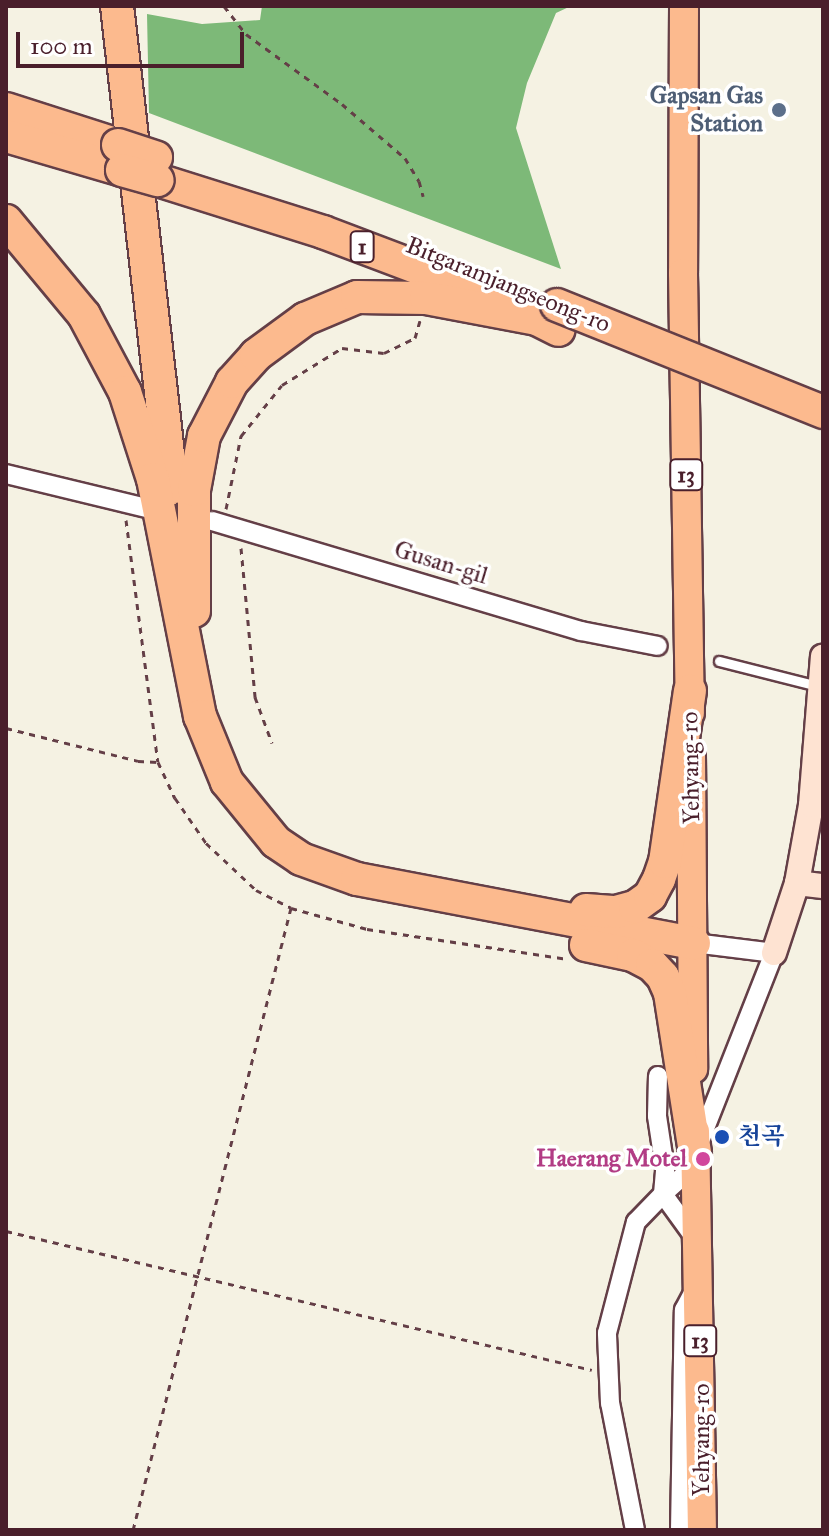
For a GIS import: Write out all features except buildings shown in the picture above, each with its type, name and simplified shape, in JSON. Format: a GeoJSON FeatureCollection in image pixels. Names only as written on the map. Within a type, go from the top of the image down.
{"type":"FeatureCollection","features":[{"type":"Feature","properties":{"kind":"highway"},"geometry":{"type":"LineString","coordinates":[[117,6],[193,682]]}},
{"type":"Feature","properties":{"kind":"highway","name":"Bitgaramjangseong-ro"},"geometry":{"type":"LineString","coordinates":[[7,116],[157,169],[360,226],[551,318],[823,436]]}},
{"type":"Feature","properties":{"kind":"highway"},"geometry":{"type":"LineString","coordinates":[[6,221],[84,315],[125,392],[153,479],[200,716],[227,782],[276,842],[327,870],[459,901],[694,943]]}},
{"type":"Feature","properties":{"kind":"highway"},"geometry":{"type":"LineString","coordinates":[[193,682],[197,465],[204,436],[215,412],[232,382],[256,355],[305,319],[357,297],[426,298],[551,318]]}},
{"type":"Feature","properties":{"kind":"highway","name":"Bitgaramjangseong-ro"},"geometry":{"type":"LineString","coordinates":[[551,318],[823,412]]}},
{"type":"Feature","properties":{"kind":"highway"},"geometry":{"type":"LineString","coordinates":[[459,901],[616,912],[635,907],[650,896],[665,862],[690,691]]}},
{"type":"Feature","properties":{"kind":"highway"},"geometry":{"type":"LineString","coordinates":[[459,901],[546,937],[633,955],[652,965],[670,993],[695,1159]]}},
{"type":"Feature","properties":{"kind":"main road","name":"Yehyang-ro"},"geometry":{"type":"LineString","coordinates":[[684,6],[683,273],[702,1530]]}},
{"type":"Feature","properties":{"kind":"street"},"geometry":{"type":"LineString","coordinates":[[6,474],[147,508]]}},
{"type":"Feature","properties":{"kind":"street","name":"Gusan-gil"},"geometry":{"type":"LineString","coordinates":[[225,524],[581,631],[658,646]]}},
{"type":"Feature","properties":{"kind":"street"},"geometry":{"type":"LineString","coordinates":[[635,1530],[618,1455],[608,1374],[607,1333],[636,1222],[695,1159],[774,953],[797,883],[811,805],[823,656]]}},
{"type":"Feature","properties":{"kind":"street"},"geometry":{"type":"LineString","coordinates":[[797,883],[823,886]]}},
{"type":"Feature","properties":{"kind":"street"},"geometry":{"type":"LineString","coordinates":[[694,943],[774,953]]}},
{"type":"Feature","properties":{"kind":"street"},"geometry":{"type":"LineString","coordinates":[[658,1076],[657,1116],[665,1169],[663,1194],[698,1243]]}},
{"type":"Feature","properties":{"kind":"street"},"geometry":{"type":"LineString","coordinates":[[680,1530],[684,1310],[699,1281]]}},
{"type":"Feature","properties":{"kind":"lane"},"geometry":{"type":"LineString","coordinates":[[719,661],[821,687]]}},
{"type":"Feature","properties":{"kind":"path"},"geometry":{"type":"LineString","coordinates":[[224,6],[246,34],[342,104],[405,158],[419,181],[423,196]]}},
{"type":"Feature","properties":{"kind":"path"},"geometry":{"type":"LineString","coordinates":[[272,743],[255,697],[225,524],[241,436],[282,385],[342,348],[384,353],[415,338],[420,321]]}},
{"type":"Feature","properties":{"kind":"path"},"geometry":{"type":"LineString","coordinates":[[126,503],[158,762],[175,798],[206,843],[256,890],[291,908],[367,929],[578,962]]}},
{"type":"Feature","properties":{"kind":"path"},"geometry":{"type":"LineString","coordinates":[[6,728],[138,761],[158,762]]}},
{"type":"Feature","properties":{"kind":"path"},"geometry":{"type":"LineString","coordinates":[[133,1530],[291,908]]}},
{"type":"Feature","properties":{"kind":"path"},"geometry":{"type":"LineString","coordinates":[[6,1231],[608,1374]]}},
{"type":"Feature","properties":{"kind":"green space"},"geometry":{"type":"Polygon","coordinates":[[[262,6],[571,6],[556,13],[527,83],[516,128],[561,269],[149,113],[147,14],[202,24],[260,20],[262,6]]]}},
{"type":"Feature","properties":{"kind":"place","name":"Gapsan Gas Station"},"geometry":{"type":"Point","coordinates":[779,110]}},
{"type":"Feature","properties":{"kind":"place","name":"천곡"},"geometry":{"type":"Point","coordinates":[722,1137]}},
{"type":"Feature","properties":{"kind":"place","name":"Haerang Motel"},"geometry":{"type":"Point","coordinates":[703,1159]}}]}
